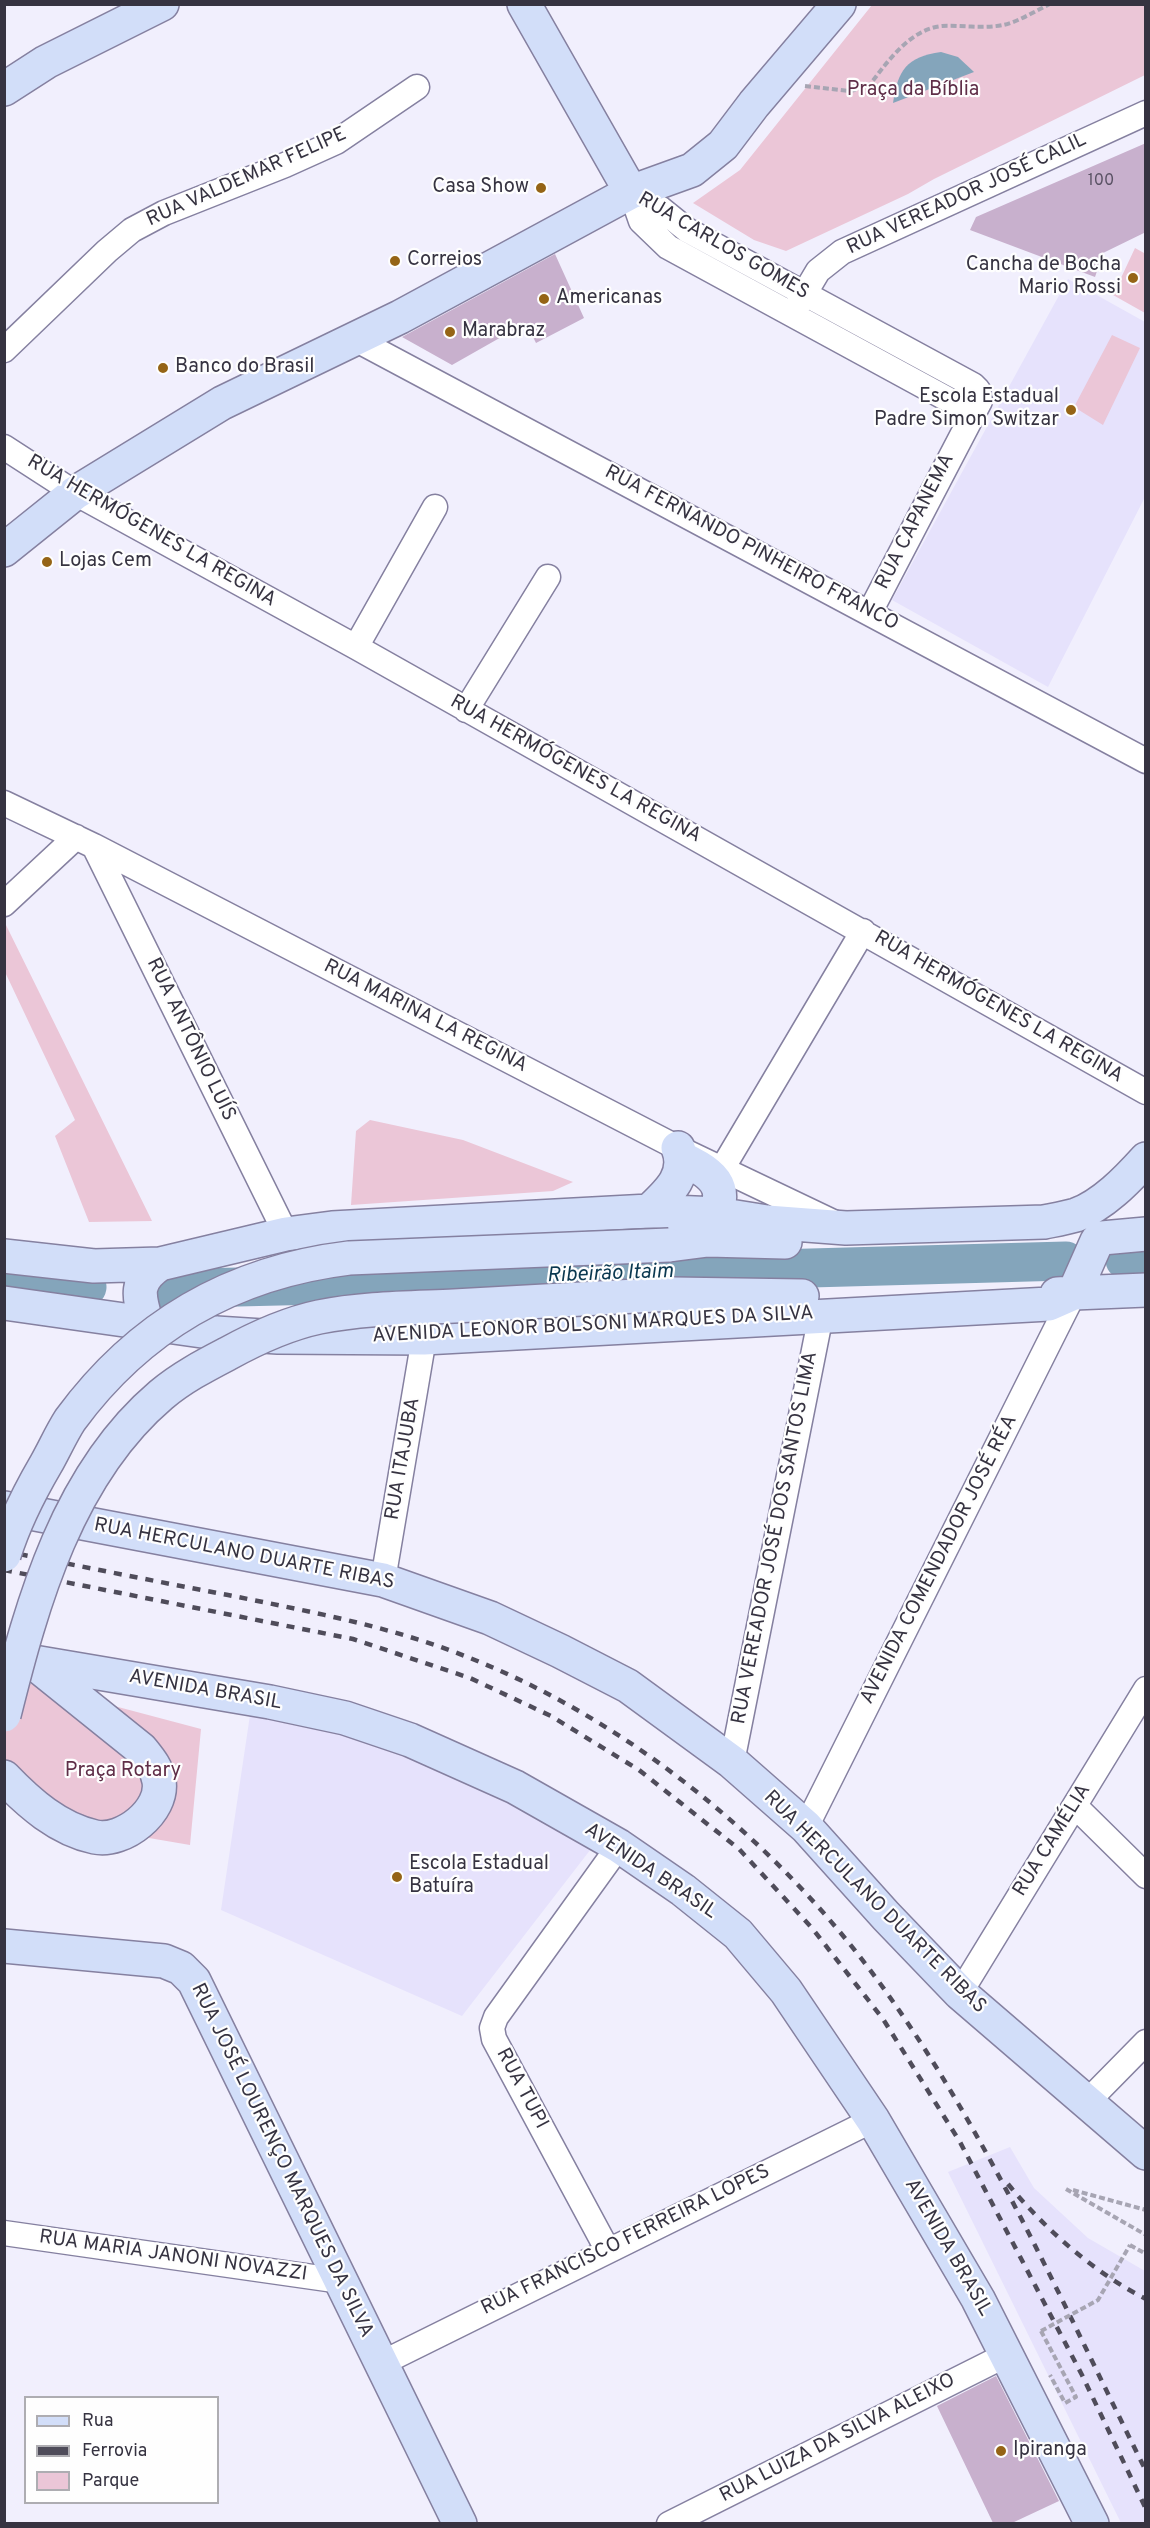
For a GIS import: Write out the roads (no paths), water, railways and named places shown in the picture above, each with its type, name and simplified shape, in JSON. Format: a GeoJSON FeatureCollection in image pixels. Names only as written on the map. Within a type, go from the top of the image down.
{"type":"FeatureCollection","features":[{"type":"Feature","properties":{"kind":"main road"},"geometry":{"type":"LineString","coordinates":[[4,89],[46,62],[162,4]]}},
{"type":"Feature","properties":{"kind":"main road"},"geometry":{"type":"LineString","coordinates":[[524,4],[631,192]]}},
{"type":"Feature","properties":{"kind":"main road"},"geometry":{"type":"LineString","coordinates":[[4,550],[75,493],[222,403],[355,339],[631,192],[692,170],[723,145],[754,104],[839,4]]}},
{"type":"Feature","properties":{"kind":"main road"},"geometry":{"type":"LineString","coordinates":[[650,1211],[676,1183],[681,1172],[680,1153]]}},
{"type":"Feature","properties":{"kind":"main road"},"geometry":{"type":"LineString","coordinates":[[680,1153],[716,1181],[720,1199],[713,1227]]}},
{"type":"Feature","properties":{"kind":"main road"},"geometry":{"type":"LineString","coordinates":[[4,1555],[10,1535],[30,1493],[69,1422],[98,1385],[131,1352],[183,1313],[213,1297],[263,1276],[297,1266],[349,1258],[669,1245],[713,1227],[767,1222],[820,1232],[925,1242],[1024,1238],[1051,1233],[1069,1226],[1126,1181],[1146,1159]]}},
{"type":"Feature","properties":{"kind":"main road"},"geometry":{"type":"LineString","coordinates":[[820,1232],[1044,1222],[1076,1215],[1088,1209]]}},
{"type":"Feature","properties":{"kind":"main road"},"geometry":{"type":"LineString","coordinates":[[7,1252],[94,1266],[160,1264],[286,1234],[467,1219],[650,1211],[713,1227]]}},
{"type":"Feature","properties":{"kind":"main road"},"geometry":{"type":"LineString","coordinates":[[1080,1281],[1097,1241],[1102,1238],[1146,1234]]}},
{"type":"Feature","properties":{"kind":"main road"},"geometry":{"type":"LineString","coordinates":[[147,1324],[140,1300],[140,1287],[144,1277],[160,1264]]}},
{"type":"Feature","properties":{"kind":"main road"},"geometry":{"type":"LineString","coordinates":[[94,1266],[109,1276],[117,1286],[117,1299],[111,1310],[100,1318]]}},
{"type":"Feature","properties":{"kind":"main road","name":"AVENIDA LEONOR BOLSONI MARQUES DA SILVA"},"geometry":{"type":"LineString","coordinates":[[4,1303],[216,1333],[424,1338],[1050,1304],[1080,1281]]}},
{"type":"Feature","properties":{"kind":"main road","name":"AVENIDA LEONOR BOLSONI MARQUES DA SILVA"},"geometry":{"type":"LineString","coordinates":[[4,1715],[23,1639],[38,1593],[72,1510],[127,1431],[161,1395],[188,1375],[287,1325],[330,1315],[390,1309],[672,1294],[928,1298],[1080,1281],[1146,1290]]}},
{"type":"Feature","properties":{"kind":"main road","name":"RUA HERCULANO DUARTE RIBAS"},"geometry":{"type":"LineString","coordinates":[[4,1508],[383,1580],[490,1618],[560,1650],[628,1686],[732,1762],[806,1827],[886,1916],[960,1993],[1085,2104],[1146,2153]]}},
{"type":"Feature","properties":{"kind":"main road"},"geometry":{"type":"LineString","coordinates":[[4,1777],[26,1800],[61,1825],[94,1837],[107,1839],[126,1831],[145,1817],[157,1800],[159,1782],[154,1766],[141,1749],[19,1659]]}},
{"type":"Feature","properties":{"kind":"main road","name":"AVENIDA BRASIL"},"geometry":{"type":"LineString","coordinates":[[19,1659],[270,1702],[345,1718],[410,1740],[515,1787],[619,1846],[683,1890],[738,1934],[786,1991],[873,2120],[1008,2354],[1092,2523]]}},
{"type":"Feature","properties":{"kind":"main road","name":"RUA JOSÉ LOURENÇO MARQUES DA SILVA"},"geometry":{"type":"LineString","coordinates":[[8,1942],[164,1961],[181,1968],[194,1981],[460,2523]]}},
{"type":"Feature","properties":{"kind":"street","name":"RUA VALDEMAR FELIPE"},"geometry":{"type":"LineString","coordinates":[[4,350],[132,230],[164,213],[285,165],[336,142],[417,87]]}},
{"type":"Feature","properties":{"kind":"street","name":"RUA VEREADOR JOSÉ CALIL"},"geometry":{"type":"LineString","coordinates":[[798,304],[818,271],[842,252],[1146,112]]}},
{"type":"Feature","properties":{"kind":"street","name":"RUA CARLOS GOMES"},"geometry":{"type":"LineString","coordinates":[[631,192],[641,221],[668,247],[973,385],[978,390],[976,407]]}},
{"type":"Feature","properties":{"kind":"street","name":"RUA FERNANDO PINHEIRO FRANCO"},"geometry":{"type":"LineString","coordinates":[[355,339],[1146,761]]}},
{"type":"Feature","properties":{"kind":"street","name":"RUA CAPANEMA"},"geometry":{"type":"LineString","coordinates":[[870,612],[976,407]]}},
{"type":"Feature","properties":{"kind":"street","name":"RUA HERMÓGENES LA REGINA"},"geometry":{"type":"LineString","coordinates":[[4,447],[75,493],[356,647],[1146,1092]]}},
{"type":"Feature","properties":{"kind":"street"},"geometry":{"type":"LineString","coordinates":[[356,647],[435,507]]}},
{"type":"Feature","properties":{"kind":"street"},"geometry":{"type":"LineString","coordinates":[[466,710],[548,577]]}},
{"type":"Feature","properties":{"kind":"street","name":"RUA MARINA LA REGINA"},"geometry":{"type":"LineString","coordinates":[[4,803],[85,842],[680,1153],[722,1169],[820,1232]]}},
{"type":"Feature","properties":{"kind":"street"},"geometry":{"type":"LineString","coordinates":[[4,904],[85,842]]}},
{"type":"Feature","properties":{"kind":"street","name":"RUA ANTÔNIO LUÍS"},"geometry":{"type":"LineString","coordinates":[[85,842],[286,1234]]}},
{"type":"Feature","properties":{"kind":"street"},"geometry":{"type":"LineString","coordinates":[[722,1169],[863,931]]}},
{"type":"Feature","properties":{"kind":"street","name":"AVENIDA COMENDADOR JOSÉ RÉA"},"geometry":{"type":"LineString","coordinates":[[806,1827],[1080,1281]]}},
{"type":"Feature","properties":{"kind":"street","name":"RUA VEREADOR JOSÉ DOS SANTOS LIMA"},"geometry":{"type":"LineString","coordinates":[[732,1762],[821,1315]]}},
{"type":"Feature","properties":{"kind":"street","name":"RUA ITAJUBA"},"geometry":{"type":"LineString","coordinates":[[383,1580],[424,1338]]}},
{"type":"Feature","properties":{"kind":"street","name":"RUA CAMÉLIA"},"geometry":{"type":"LineString","coordinates":[[960,1993],[1146,1689]]}},
{"type":"Feature","properties":{"kind":"street"},"geometry":{"type":"LineString","coordinates":[[1075,1806],[1146,1876]]}},
{"type":"Feature","properties":{"kind":"street","name":"RUA TUPI"},"geometry":{"type":"LineString","coordinates":[[607,2249],[494,2039],[492,2028],[496,2017],[619,1846]]}},
{"type":"Feature","properties":{"kind":"street"},"geometry":{"type":"LineString","coordinates":[[1085,2104],[1146,2042]]}},
{"type":"Feature","properties":{"kind":"street","name":"RUA FRANCISCO FERREIRA LOPES"},"geometry":{"type":"LineString","coordinates":[[380,2364],[607,2249],[873,2120]]}},
{"type":"Feature","properties":{"kind":"street","name":"RUA MARIA JANONI NOVAZZI"},"geometry":{"type":"LineString","coordinates":[[4,2233],[341,2281]]}},
{"type":"Feature","properties":{"kind":"street","name":"RUA LUIZA DA SILVA ALEIXO"},"geometry":{"type":"LineString","coordinates":[[669,2523],[1008,2354]]}},
{"type":"Feature","properties":{"kind":"water"},"geometry":{"type":"Polygon","coordinates":[[[941,52],[958,57],[974,72],[893,103],[898,82],[906,67],[919,57],[941,52]]]}},
{"type":"Feature","properties":{"kind":"waterway","name":"Ribeirão Itaim"},"geometry":{"type":"LineString","coordinates":[[1125,1260],[1146,1258]]}},
{"type":"Feature","properties":{"kind":"waterway","name":"Ribeirão Itaim"},"geometry":{"type":"LineString","coordinates":[[155,1289],[321,1285],[482,1277],[1066,1261]]}},
{"type":"Feature","properties":{"kind":"waterway","name":"Ribeirão Itaim"},"geometry":{"type":"LineString","coordinates":[[4,1274],[87,1287]]}},
{"type":"Feature","properties":{"kind":"railway"},"geometry":{"type":"LineString","coordinates":[[4,1551],[312,1612],[367,1625],[449,1650],[512,1676],[573,1708],[632,1744],[688,1785],[741,1830],[791,1878],[837,1929],[879,1982],[918,2039],[955,2098],[1022,2220],[1146,2471]]}},
{"type":"Feature","properties":{"kind":"railway"},"geometry":{"type":"LineString","coordinates":[[4,1570],[353,1639],[470,1678],[551,1716],[639,1770],[739,1849],[812,1928],[883,2019],[960,2142],[1082,2375],[1146,2509]]}},
{"type":"Feature","properties":{"kind":"railway"},"geometry":{"type":"LineString","coordinates":[[1008,2184],[1022,2201],[1071,2248],[1107,2276],[1146,2299]]}},
{"type":"Feature","properties":{"kind":"place","name":"Casa Show"},"geometry":{"type":"Point","coordinates":[541,188]}},
{"type":"Feature","properties":{"kind":"place","name":"Correios"},"geometry":{"type":"Point","coordinates":[395,261]}},
{"type":"Feature","properties":{"kind":"place","name":"Cancha de Bocha Mario Rossi"},"geometry":{"type":"Point","coordinates":[1133,278]}},
{"type":"Feature","properties":{"kind":"place","name":"Americanas"},"geometry":{"type":"Point","coordinates":[544,299]}},
{"type":"Feature","properties":{"kind":"place","name":"Marabraz"},"geometry":{"type":"Point","coordinates":[450,332]}},
{"type":"Feature","properties":{"kind":"place","name":"Banco do Brasil"},"geometry":{"type":"Point","coordinates":[163,368]}},
{"type":"Feature","properties":{"kind":"place","name":"Escola Estadual Padre Simon Switzar"},"geometry":{"type":"Point","coordinates":[1071,410]}},
{"type":"Feature","properties":{"kind":"place","name":"Lojas Cem"},"geometry":{"type":"Point","coordinates":[47,562]}},
{"type":"Feature","properties":{"kind":"place","name":"Escola Estadual Batuíra"},"geometry":{"type":"Point","coordinates":[397,1877]}},
{"type":"Feature","properties":{"kind":"place","name":"Ipiranga"},"geometry":{"type":"Point","coordinates":[1001,2451]}},
{"type":"Feature","properties":{"kind":"park label","name":"Praça da Bíblia"},"geometry":{"type":"Point","coordinates":[913,91]}},
{"type":"Feature","properties":{"kind":"park label","name":"Praça Rotary"},"geometry":{"type":"Point","coordinates":[123,1772]}}]}
